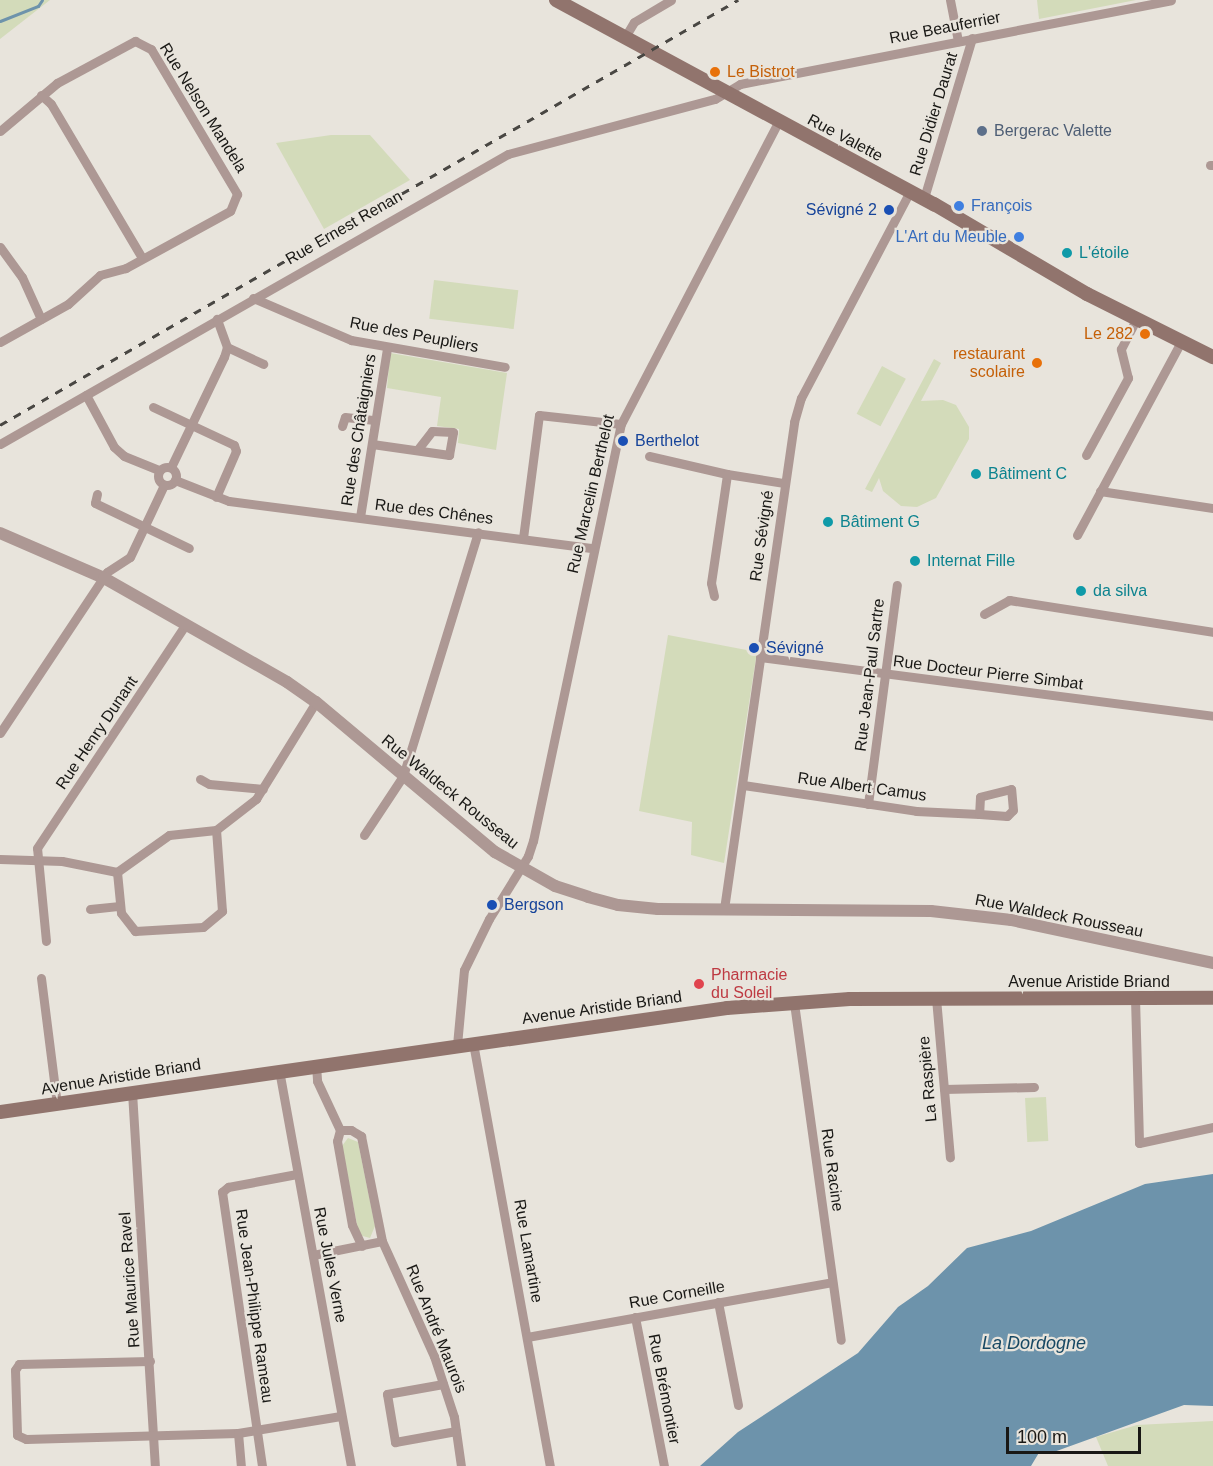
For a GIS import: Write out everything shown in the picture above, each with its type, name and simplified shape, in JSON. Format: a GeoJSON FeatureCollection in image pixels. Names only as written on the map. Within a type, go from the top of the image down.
{"type":"FeatureCollection","features":[{"type":"Feature","properties":{"kind":"main road","name":"Rue Valette"},"geometry":{"type":"LineString","coordinates":[[558,0],[924,198],[1136,320],[1182,340],[1213,357]]}},
{"type":"Feature","properties":{"kind":"main road","name":"Rue Valette"},"geometry":{"type":"LineString","coordinates":[[1048,269],[1140,313],[1159,329]]}},
{"type":"Feature","properties":{"kind":"main road","name":"Avenue Aristide Briand"},"geometry":{"type":"LineString","coordinates":[[0,1112],[279,1070],[727,1008],[936,998],[1213,998]]}},
{"type":"Feature","properties":{"kind":"street"},"geometry":{"type":"LineString","coordinates":[[625,37],[634,22],[671,0]]}},
{"type":"Feature","properties":{"kind":"street"},"geometry":{"type":"LineString","coordinates":[[950,0],[958,41]]}},
{"type":"Feature","properties":{"kind":"street","name":"Rue Beauferrier"},"geometry":{"type":"LineString","coordinates":[[727,92],[740,84],[1171,0]]}},
{"type":"Feature","properties":{"kind":"street","name":"Rue Didier Daurat"},"geometry":{"type":"LineString","coordinates":[[924,198],[972,38]]}},
{"type":"Feature","properties":{"kind":"street","name":"Rue Nelson Mandela"},"geometry":{"type":"LineString","coordinates":[[0,131],[41,95],[127,43],[135,41],[152,50],[237,194],[230,211],[142,258],[100,275],[69,304],[0,342]]}},
{"type":"Feature","properties":{"kind":"street","name":"Rue Ernest Renan"},"geometry":{"type":"LineString","coordinates":[[0,444],[508,154],[715,99],[727,92]]}},
{"type":"Feature","properties":{"kind":"street"},"geometry":{"type":"LineString","coordinates":[[41,95],[51,104],[142,258]]}},
{"type":"Feature","properties":{"kind":"street","name":"Rue Marcelin Berthelot"},"geometry":{"type":"LineString","coordinates":[[457,1045],[464,970],[485,926],[521,867],[533,841],[621,424],[779,120]]}},
{"type":"Feature","properties":{"kind":"street","name":"Rue Sévigné"},"geometry":{"type":"LineString","coordinates":[[724,909],[784,483],[801,398],[910,191]]}},
{"type":"Feature","properties":{"kind":"street"},"geometry":{"type":"LineString","coordinates":[[0,247],[22,277],[40,319]]}},
{"type":"Feature","properties":{"kind":"street","name":"Rue des Peupliers"},"geometry":{"type":"LineString","coordinates":[[253,298],[351,340],[505,367]]}},
{"type":"Feature","properties":{"kind":"street"},"geometry":{"type":"LineString","coordinates":[[0,733],[104,578],[130,557],[164,484],[175,480],[171,467],[227,347],[217,319]]}},
{"type":"Feature","properties":{"kind":"street"},"geometry":{"type":"LineString","coordinates":[[1086,454],[1128,378],[1121,349],[1136,320]]}},
{"type":"Feature","properties":{"kind":"street"},"geometry":{"type":"LineString","coordinates":[[1077,535],[1182,340]]}},
{"type":"Feature","properties":{"kind":"street"},"geometry":{"type":"LineString","coordinates":[[227,347],[263,364]]}},
{"type":"Feature","properties":{"kind":"street","name":"Rue des Châtaigniers"},"geometry":{"type":"LineString","coordinates":[[360,517],[387,348]]}},
{"type":"Feature","properties":{"kind":"street"},"geometry":{"type":"LineString","coordinates":[[86,395],[114,447],[124,456],[159,470],[171,467]]}},
{"type":"Feature","properties":{"kind":"street"},"geometry":{"type":"LineString","coordinates":[[153,407],[234,445],[236,451],[216,497]]}},
{"type":"Feature","properties":{"kind":"street"},"geometry":{"type":"LineString","coordinates":[[523,538],[539,415],[621,424]]}},
{"type":"Feature","properties":{"kind":"street"},"geometry":{"type":"LineString","coordinates":[[342,426],[345,417],[375,420]]}},
{"type":"Feature","properties":{"kind":"street"},"geometry":{"type":"LineString","coordinates":[[372,444],[417,450]]}},
{"type":"Feature","properties":{"kind":"street"},"geometry":{"type":"LineString","coordinates":[[649,456],[727,474],[784,483]]}},
{"type":"Feature","properties":{"kind":"street"},"geometry":{"type":"LineString","coordinates":[[159,470],[158,478],[164,484]]}},
{"type":"Feature","properties":{"kind":"street"},"geometry":{"type":"LineString","coordinates":[[714,596],[711,583],[727,474]]}},
{"type":"Feature","properties":{"kind":"street","name":"Rue des Chênes"},"geometry":{"type":"LineString","coordinates":[[175,480],[216,497],[593,548]]}},
{"type":"Feature","properties":{"kind":"street"},"geometry":{"type":"LineString","coordinates":[[1100,491],[1213,508]]}},
{"type":"Feature","properties":{"kind":"street"},"geometry":{"type":"LineString","coordinates":[[97,494],[95,503],[189,548]]}},
{"type":"Feature","properties":{"kind":"street"},"geometry":{"type":"LineString","coordinates":[[364,835],[403,776],[478,532]]}},
{"type":"Feature","properties":{"kind":"street","name":"Rue Waldeck Rousseau"},"geometry":{"type":"LineString","coordinates":[[0,533],[104,578],[316,702],[495,852],[555,886],[618,905],[724,909],[931,910],[1011,920],[1213,963]]}},
{"type":"Feature","properties":{"kind":"street","name":"Rue Jean-Paul Sartre"},"geometry":{"type":"LineString","coordinates":[[868,804],[897,585]]}},
{"type":"Feature","properties":{"kind":"street"},"geometry":{"type":"LineString","coordinates":[[984,614],[1009,600],[1213,632]]}},
{"type":"Feature","properties":{"kind":"street","name":"Rue Henry Dunant"},"geometry":{"type":"LineString","coordinates":[[37,859],[37,848],[186,624]]}},
{"type":"Feature","properties":{"kind":"street","name":"Rue Docteur Pierre Simbat"},"geometry":{"type":"LineString","coordinates":[[760,657],[1213,716]]}},
{"type":"Feature","properties":{"kind":"street"},"geometry":{"type":"LineString","coordinates":[[0,859],[37,859],[117,872],[169,835],[216,830],[237,816],[263,789],[316,702]]}},
{"type":"Feature","properties":{"kind":"street"},"geometry":{"type":"LineString","coordinates":[[200,779],[208,784],[263,789]]}},
{"type":"Feature","properties":{"kind":"street","name":"Rue Albert Camus"},"geometry":{"type":"LineString","coordinates":[[743,785],[868,804],[979,814]]}},
{"type":"Feature","properties":{"kind":"street"},"geometry":{"type":"LineString","coordinates":[[117,872],[120,906],[127,924],[135,931],[203,927],[213,921],[222,911],[216,830]]}},
{"type":"Feature","properties":{"kind":"street"},"geometry":{"type":"LineString","coordinates":[[37,859],[46,941]]}},
{"type":"Feature","properties":{"kind":"street"},"geometry":{"type":"LineString","coordinates":[[90,909],[120,906]]}},
{"type":"Feature","properties":{"kind":"street"},"geometry":{"type":"LineString","coordinates":[[41,978],[57,1104]]}},
{"type":"Feature","properties":{"kind":"street","name":"La Raspière"},"geometry":{"type":"LineString","coordinates":[[936,998],[950,1157]]}},
{"type":"Feature","properties":{"kind":"street"},"geometry":{"type":"LineString","coordinates":[[1135,998],[1139,1143],[1213,1127]]}},
{"type":"Feature","properties":{"kind":"street","name":"Rue Racine"},"geometry":{"type":"LineString","coordinates":[[794,1003],[841,1340]]}},
{"type":"Feature","properties":{"kind":"street","name":"Rue Lamartine"},"geometry":{"type":"LineString","coordinates":[[472,1043],[550,1466]]}},
{"type":"Feature","properties":{"kind":"street"},"geometry":{"type":"LineString","coordinates":[[316,1065],[317,1081],[340,1130],[337,1141],[352,1225],[362,1246]]}},
{"type":"Feature","properties":{"kind":"street","name":"Rue Jules Verne"},"geometry":{"type":"LineString","coordinates":[[279,1070],[351,1466]]}},
{"type":"Feature","properties":{"kind":"street"},"geometry":{"type":"LineString","coordinates":[[944,1089],[1034,1087]]}},
{"type":"Feature","properties":{"kind":"street","name":"Rue Maurice Ravel"},"geometry":{"type":"LineString","coordinates":[[132,1092],[155,1466]]}},
{"type":"Feature","properties":{"kind":"street","name":"Rue André Maurois"},"geometry":{"type":"LineString","coordinates":[[340,1130],[351,1130],[361,1136],[382,1241],[443,1384],[456,1431],[461,1466]]}},
{"type":"Feature","properties":{"kind":"street","name":"Rue Jean-Philippe Rameau"},"geometry":{"type":"LineString","coordinates":[[262,1466],[222,1192],[228,1187],[297,1174]]}},
{"type":"Feature","properties":{"kind":"street"},"geometry":{"type":"LineString","coordinates":[[314,1255],[382,1241]]}},
{"type":"Feature","properties":{"kind":"street","name":"Rue Corneille"},"geometry":{"type":"LineString","coordinates":[[527,1337],[832,1282]]}},
{"type":"Feature","properties":{"kind":"street"},"geometry":{"type":"LineString","coordinates":[[718,1302],[738,1405]]}},
{"type":"Feature","properties":{"kind":"street","name":"Rue Brémontier"},"geometry":{"type":"LineString","coordinates":[[635,1317],[664,1466]]}},
{"type":"Feature","properties":{"kind":"street"},"geometry":{"type":"LineString","coordinates":[[150,1361],[19,1364],[15,1370],[17,1435],[26,1439],[238,1433],[341,1416]]}},
{"type":"Feature","properties":{"kind":"street"},"geometry":{"type":"LineString","coordinates":[[443,1384],[387,1394],[396,1442],[456,1431]]}},
{"type":"Feature","properties":{"kind":"street"},"geometry":{"type":"LineString","coordinates":[[238,1433],[241,1466]]}},
{"type":"Feature","properties":{"kind":"green space"},"geometry":{"type":"Polygon","coordinates":[[[0,0],[50,0],[0,39],[0,0]]]}},
{"type":"Feature","properties":{"kind":"green space"},"geometry":{"type":"Polygon","coordinates":[[[1037,0],[1136,0],[1039,19],[1037,0]]]}},
{"type":"Feature","properties":{"kind":"green space"},"geometry":{"type":"Polygon","coordinates":[[[331,135],[370,135],[410,180],[324,229],[276,143],[331,135]]]}},
{"type":"Feature","properties":{"kind":"green space"},"geometry":{"type":"Polygon","coordinates":[[[434,280],[518,290],[514,329],[429,319],[434,280]]]}},
{"type":"Feature","properties":{"kind":"green space"},"geometry":{"type":"Polygon","coordinates":[[[390,353],[507,373],[496,450],[458,443],[459,429],[437,426],[441,397],[387,388],[390,353]]]}},
{"type":"Feature","properties":{"kind":"green space"},"geometry":{"type":"Polygon","coordinates":[[[934,359],[941,363],[921,401],[943,400],[956,405],[969,427],[969,439],[936,498],[917,507],[901,506],[883,491],[879,478],[872,492],[865,489],[934,359]]]}},
{"type":"Feature","properties":{"kind":"green space"},"geometry":{"type":"Polygon","coordinates":[[[882,366],[906,379],[880,426],[857,414],[882,366]]]}},
{"type":"Feature","properties":{"kind":"green space"},"geometry":{"type":"Polygon","coordinates":[[[668,635],[757,652],[724,863],[691,855],[692,822],[639,811],[668,635]]]}},
{"type":"Feature","properties":{"kind":"green space"},"geometry":{"type":"Polygon","coordinates":[[[1046,1097],[1048,1141],[1027,1142],[1025,1098],[1046,1097]]]}},
{"type":"Feature","properties":{"kind":"green space"},"geometry":{"type":"Polygon","coordinates":[[[348,1138],[358,1142],[375,1226],[370,1238],[359,1235],[342,1146],[348,1138]]]}},
{"type":"Feature","properties":{"kind":"green space"},"geometry":{"type":"Polygon","coordinates":[[[1213,1421],[1213,1466],[1108,1466],[1096,1437],[1137,1425],[1213,1421]]]}},
{"type":"Feature","properties":{"kind":"water","name":"La Dordogne"},"geometry":{"type":"Polygon","coordinates":[[[1213,1174],[1213,1406],[1184,1405],[1051,1453],[1040,1451],[1031,1466],[700,1466],[738,1432],[858,1353],[898,1307],[928,1286],[967,1248],[1031,1231],[1145,1184],[1213,1174]]]}},
{"type":"Feature","properties":{"kind":"waterway"},"geometry":{"type":"LineString","coordinates":[[0,21],[38,6],[42,0]]}},
{"type":"Feature","properties":{"kind":"railway"},"geometry":{"type":"LineString","coordinates":[[0,425],[738,0]]}},
{"type":"Feature","properties":{"kind":"place","name":"Le Bistrot"},"geometry":{"type":"Point","coordinates":[715,72]}},
{"type":"Feature","properties":{"kind":"place","name":"Bergerac Valette"},"geometry":{"type":"Point","coordinates":[982,131]}},
{"type":"Feature","properties":{"kind":"place","name":"François"},"geometry":{"type":"Point","coordinates":[959,206]}},
{"type":"Feature","properties":{"kind":"place","name":"Sévigné 2"},"geometry":{"type":"Point","coordinates":[889,210]}},
{"type":"Feature","properties":{"kind":"place","name":"L'Art du Meuble"},"geometry":{"type":"Point","coordinates":[1019,237]}},
{"type":"Feature","properties":{"kind":"place","name":"L'étoile"},"geometry":{"type":"Point","coordinates":[1067,253]}},
{"type":"Feature","properties":{"kind":"place","name":"Le 282"},"geometry":{"type":"Point","coordinates":[1145,334]}},
{"type":"Feature","properties":{"kind":"place","name":"restaurant scolaire"},"geometry":{"type":"Point","coordinates":[1037,363]}},
{"type":"Feature","properties":{"kind":"place","name":"Berthelot"},"geometry":{"type":"Point","coordinates":[623,441]}},
{"type":"Feature","properties":{"kind":"place","name":"Bâtiment C"},"geometry":{"type":"Point","coordinates":[976,474]}},
{"type":"Feature","properties":{"kind":"place","name":"Bâtiment G"},"geometry":{"type":"Point","coordinates":[828,522]}},
{"type":"Feature","properties":{"kind":"place","name":"Internat Fille"},"geometry":{"type":"Point","coordinates":[915,561]}},
{"type":"Feature","properties":{"kind":"place","name":"da silva"},"geometry":{"type":"Point","coordinates":[1081,591]}},
{"type":"Feature","properties":{"kind":"place","name":"Sévigné"},"geometry":{"type":"Point","coordinates":[754,648]}},
{"type":"Feature","properties":{"kind":"place","name":"Bergson"},"geometry":{"type":"Point","coordinates":[492,905]}},
{"type":"Feature","properties":{"kind":"place","name":"Pharmacie du Soleil"},"geometry":{"type":"Point","coordinates":[699,984]}}]}
